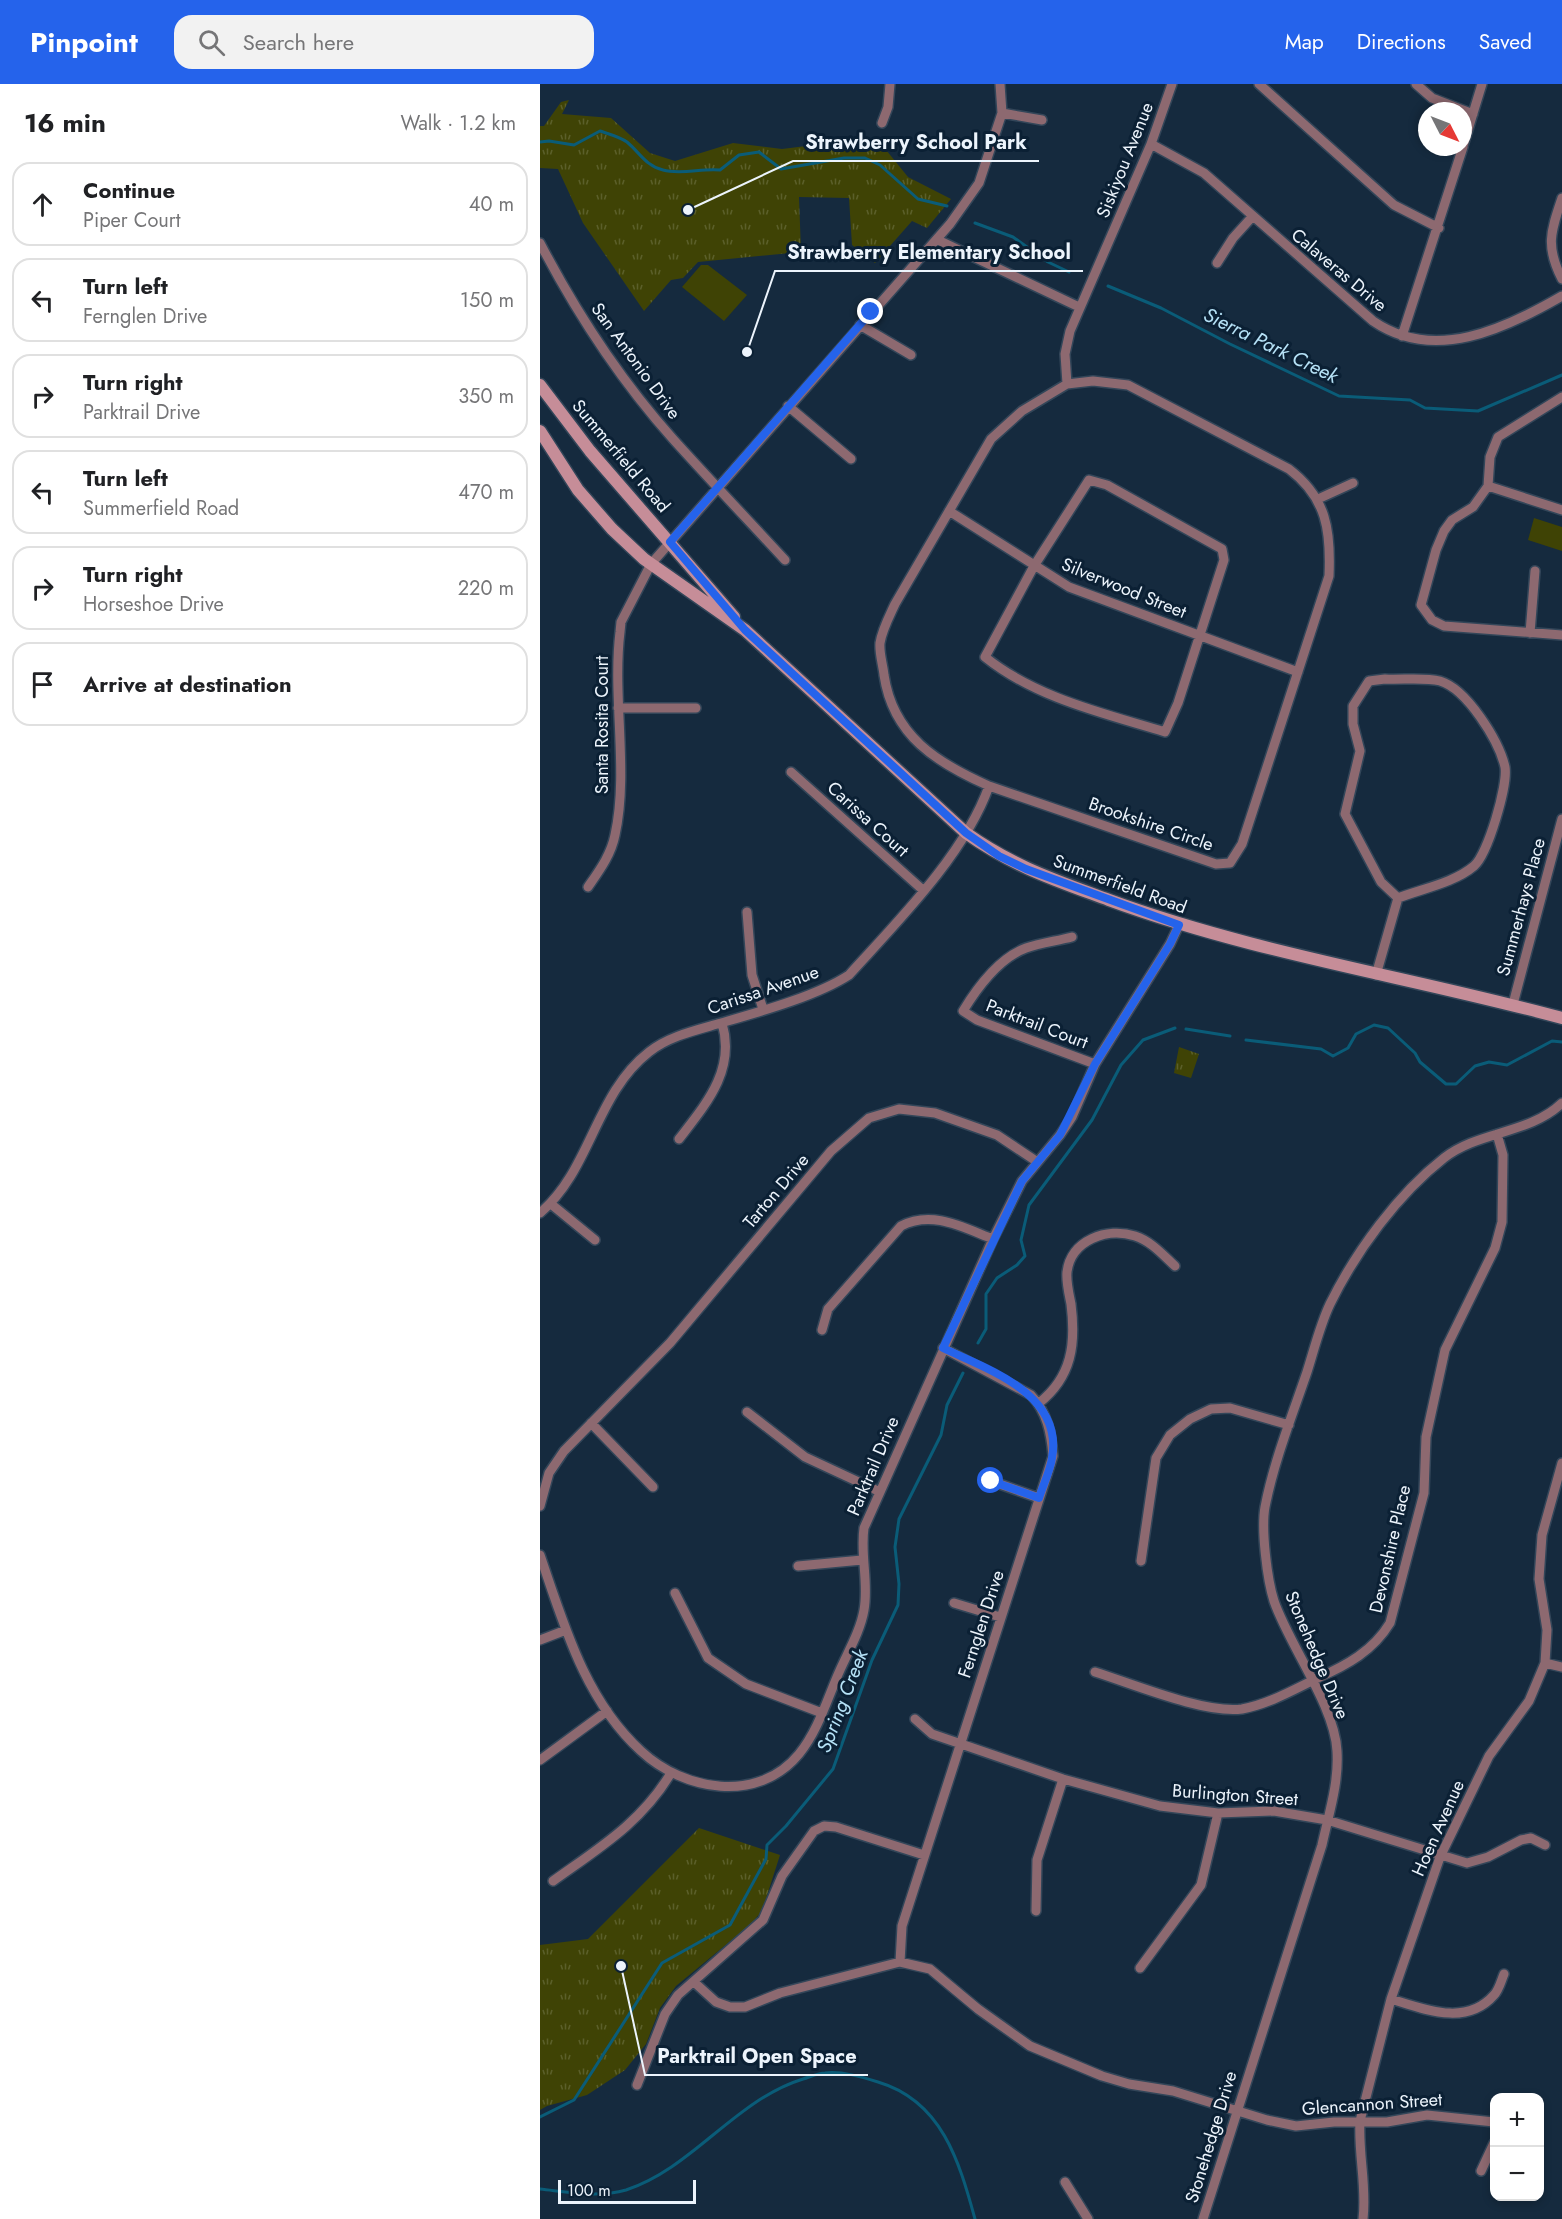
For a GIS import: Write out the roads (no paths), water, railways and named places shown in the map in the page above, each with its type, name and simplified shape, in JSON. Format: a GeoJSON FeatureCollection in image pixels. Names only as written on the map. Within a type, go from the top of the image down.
{"type":"FeatureCollection","features":[{"type":"Feature","properties":{"kind":"street"},"geometry":{"type":"LineString","coordinates":[[882,123],[888,107],[890,84]]}},
{"type":"Feature","properties":{"kind":"street"},"geometry":{"type":"LineString","coordinates":[[1000,84],[1002,113],[1042,120]]}},
{"type":"Feature","properties":{"kind":"street","name":"Siskiyou Avenue"},"geometry":{"type":"LineString","coordinates":[[1067,384],[1065,354],[1079,307],[1151,144],[1172,84]]}},
{"type":"Feature","properties":{"kind":"street"},"geometry":{"type":"LineString","coordinates":[[1259,84],[1394,204],[1438,228]]}},
{"type":"Feature","properties":{"kind":"street"},"geometry":{"type":"LineString","coordinates":[[1416,84],[1432,98],[1473,114]]}},
{"type":"Feature","properties":{"kind":"street"},"geometry":{"type":"LineString","coordinates":[[1472,117],[1482,84]]}},
{"type":"Feature","properties":{"kind":"street","name":"Santa Rosita Court"},"geometry":{"type":"LineString","coordinates":[[588,887],[608,856],[616,834],[620,773],[618,708],[621,622],[651,564],[788,406],[938,240],[978,183],[1002,113]]}},
{"type":"Feature","properties":{"kind":"street","name":"Calaveras Drive"},"geometry":{"type":"LineString","coordinates":[[1151,144],[1204,173],[1252,218],[1389,332],[1438,343],[1479,334],[1526,317],[1562,296]]}},
{"type":"Feature","properties":{"kind":"street"},"geometry":{"type":"LineString","coordinates":[[1402,336],[1460,156]]}},
{"type":"Feature","properties":{"kind":"street"},"geometry":{"type":"LineString","coordinates":[[1562,198],[1550,234],[1554,264],[1562,279]]}},
{"type":"Feature","properties":{"kind":"street"},"geometry":{"type":"LineString","coordinates":[[1217,263],[1233,238],[1252,218]]}},
{"type":"Feature","properties":{"kind":"street"},"geometry":{"type":"LineString","coordinates":[[938,240],[1079,307]]}},
{"type":"Feature","properties":{"kind":"street","name":"San Antonio Drive"},"geometry":{"type":"LineString","coordinates":[[540,243],[585,320],[633,389],[672,438],[785,560]]}},
{"type":"Feature","properties":{"kind":"street"},"geometry":{"type":"LineString","coordinates":[[860,325],[911,355]]}},
{"type":"Feature","properties":{"kind":"street","name":"Brookshire Circle"},"geometry":{"type":"LineString","coordinates":[[1093,381],[1128,385],[1289,469],[1306,482],[1318,499],[1331,537],[1329,576],[1242,844],[1230,863],[1216,864],[989,786],[946,765],[919,746],[904,729],[894,709],[880,645],[895,604],[991,439],[1022,411],[1067,384],[1093,381]]}},
{"type":"Feature","properties":{"kind":"street","name":"Summerfield Road"},"geometry":{"type":"LineString","coordinates":[[540,385],[591,451],[745,630],[966,833],[999,856],[1026,869],[1179,925],[1376,975],[1513,1004],[1562,1018]]}},
{"type":"Feature","properties":{"kind":"street"},"geometry":{"type":"LineString","coordinates":[[1562,397],[1498,437],[1490,457],[1488,486],[1473,507],[1452,520],[1444,531],[1436,550],[1421,605],[1432,620],[1444,626],[1562,635]]}},
{"type":"Feature","properties":{"kind":"street"},"geometry":{"type":"LineString","coordinates":[[788,406],[851,459]]}},
{"type":"Feature","properties":{"kind":"street","name":"Summerfield Road"},"geometry":{"type":"LineString","coordinates":[[540,430],[578,490],[612,529],[651,564],[745,630]]}},
{"type":"Feature","properties":{"kind":"street"},"geometry":{"type":"LineString","coordinates":[[1089,480],[1107,484],[1222,549],[1224,560],[1200,636],[1178,703],[1164,732],[1071,703],[1009,676],[985,657],[1034,566],[1089,480]]}},
{"type":"Feature","properties":{"kind":"street"},"geometry":{"type":"LineString","coordinates":[[1318,499],[1353,483]]}},
{"type":"Feature","properties":{"kind":"street"},"geometry":{"type":"LineString","coordinates":[[1488,486],[1562,510]]}},
{"type":"Feature","properties":{"kind":"street","name":"Silverwood Street"},"geometry":{"type":"LineString","coordinates":[[949,511],[1069,587],[1298,672]]}},
{"type":"Feature","properties":{"kind":"street"},"geometry":{"type":"LineString","coordinates":[[1530,633],[1535,571]]}},
{"type":"Feature","properties":{"kind":"street"},"geometry":{"type":"LineString","coordinates":[[1385,679],[1440,681],[1460,692],[1479,714],[1505,766],[1505,783],[1484,851],[1474,866],[1450,879],[1398,898],[1381,882],[1345,814],[1360,751],[1353,724],[1353,705],[1369,681],[1385,679]]}},
{"type":"Feature","properties":{"kind":"street"},"geometry":{"type":"LineString","coordinates":[[618,708],[696,708]]}},
{"type":"Feature","properties":{"kind":"street","name":"Carissa Court"},"geometry":{"type":"LineString","coordinates":[[791,772],[924,891]]}},
{"type":"Feature","properties":{"kind":"street","name":"Carissa Avenue"},"geometry":{"type":"LineString","coordinates":[[540,1213],[551,1204],[568,1180],[614,1089],[638,1062],[649,1052],[673,1038],[763,1010],[837,982],[849,975],[924,891],[979,814],[989,786]]}},
{"type":"Feature","properties":{"kind":"street","name":"Summerhays Place"},"geometry":{"type":"LineString","coordinates":[[1513,1004],[1562,819]]}},
{"type":"Feature","properties":{"kind":"street"},"geometry":{"type":"LineString","coordinates":[[1376,975],[1398,898]]}},
{"type":"Feature","properties":{"kind":"street"},"geometry":{"type":"LineString","coordinates":[[747,912],[752,975],[763,1010]]}},
{"type":"Feature","properties":{"kind":"street","name":"Parktrail Drive"},"geometry":{"type":"LineString","coordinates":[[540,1555],[577,1659],[607,1711],[640,1751],[671,1773],[711,1786],[736,1787],[762,1781],[776,1774],[798,1756],[822,1713],[861,1622],[865,1593],[862,1560],[864,1528],[878,1491],[943,1348],[1022,1181],[1036,1161],[1060,1135],[1071,1117],[1095,1064],[1170,944],[1179,925]]}},
{"type":"Feature","properties":{"kind":"street","name":"Parktrail Court"},"geometry":{"type":"LineString","coordinates":[[1072,937],[1025,948],[1011,956],[973,995],[963,1011],[977,1020],[1095,1064]]}},
{"type":"Feature","properties":{"kind":"street"},"geometry":{"type":"LineString","coordinates":[[679,1139],[718,1084],[727,1051],[722,1023]]}},
{"type":"Feature","properties":{"kind":"street","name":"Stonehedge Drive"},"geometry":{"type":"LineString","coordinates":[[1203,2219],[1322,1845],[1333,1801],[1337,1748],[1330,1723],[1274,1602],[1267,1571],[1265,1509],[1289,1425],[1330,1305],[1379,1227],[1425,1173],[1465,1143],[1538,1119],[1562,1103]]}},
{"type":"Feature","properties":{"kind":"street","name":"Tarton Drive"},"geometry":{"type":"LineString","coordinates":[[544,1471],[670,1343],[831,1151],[869,1118],[899,1109],[935,1113],[998,1135],[1036,1161]]}},
{"type":"Feature","properties":{"kind":"street","name":"Devonshire Place"},"geometry":{"type":"LineString","coordinates":[[1095,1672],[1214,1709],[1229,1710],[1263,1703],[1312,1681],[1363,1654],[1381,1639],[1390,1623],[1424,1493],[1426,1437],[1445,1350],[1495,1248],[1502,1222],[1503,1155],[1497,1134]]}},
{"type":"Feature","properties":{"kind":"street"},"geometry":{"type":"LineString","coordinates":[[551,1204],[595,1240]]}},
{"type":"Feature","properties":{"kind":"street"},"geometry":{"type":"LineString","coordinates":[[822,1330],[828,1310],[901,1226],[915,1219],[927,1217],[993,1239]]}},
{"type":"Feature","properties":{"kind":"street"},"geometry":{"type":"LineString","coordinates":[[943,1348],[1021,1387],[1039,1403],[1057,1387],[1065,1373],[1072,1351],[1074,1328],[1067,1273],[1076,1249],[1088,1240],[1103,1234],[1136,1236],[1152,1245],[1175,1266]]}},
{"type":"Feature","properties":{"kind":"street","name":"Fernglen Drive"},"geometry":{"type":"LineString","coordinates":[[900,1962],[902,1926],[1053,1456],[1052,1437],[1039,1403]]}},
{"type":"Feature","properties":{"kind":"street"},"geometry":{"type":"LineString","coordinates":[[1141,1562],[1156,1458],[1170,1435],[1190,1419],[1211,1409],[1230,1408],[1289,1425]]}},
{"type":"Feature","properties":{"kind":"street"},"geometry":{"type":"LineString","coordinates":[[747,1412],[805,1457],[878,1491]]}},
{"type":"Feature","properties":{"kind":"street"},"geometry":{"type":"LineString","coordinates":[[591,1423],[653,1487]]}},
{"type":"Feature","properties":{"kind":"street","name":"Hoen Avenue"},"geometry":{"type":"LineString","coordinates":[[1363,2219],[1365,2186],[1359,2140],[1360,2121],[1391,1999],[1440,1857],[1489,1756],[1529,1701],[1545,1663],[1547,1630],[1539,1579],[1542,1535],[1562,1463]]}},
{"type":"Feature","properties":{"kind":"street"},"geometry":{"type":"LineString","coordinates":[[540,1506],[544,1471]]}},
{"type":"Feature","properties":{"kind":"street"},"geometry":{"type":"LineString","coordinates":[[991,1481],[1039,1498]]}},
{"type":"Feature","properties":{"kind":"street"},"geometry":{"type":"LineString","coordinates":[[798,1566],[862,1560]]}},
{"type":"Feature","properties":{"kind":"street"},"geometry":{"type":"LineString","coordinates":[[675,1593],[708,1658],[746,1684],[822,1713]]}},
{"type":"Feature","properties":{"kind":"street"},"geometry":{"type":"LineString","coordinates":[[954,1603],[1000,1617]]}},
{"type":"Feature","properties":{"kind":"street"},"geometry":{"type":"LineString","coordinates":[[540,1640],[566,1630]]}},
{"type":"Feature","properties":{"kind":"street"},"geometry":{"type":"LineString","coordinates":[[1545,1663],[1562,1668]]}},
{"type":"Feature","properties":{"kind":"street"},"geometry":{"type":"LineString","coordinates":[[540,1760],[607,1711]]}},
{"type":"Feature","properties":{"kind":"street","name":"Burlington Street"},"geometry":{"type":"LineString","coordinates":[[915,1719],[932,1734],[1063,1779],[1160,1806],[1218,1813],[1275,1811],[1327,1820],[1440,1857],[1467,1863],[1488,1857],[1521,1840],[1531,1838],[1545,1845]]}},
{"type":"Feature","properties":{"kind":"street"},"geometry":{"type":"LineString","coordinates":[[553,1881],[628,1827],[653,1801],[671,1773]]}},
{"type":"Feature","properties":{"kind":"street"},"geometry":{"type":"LineString","coordinates":[[1036,1911],[1037,1860],[1063,1779]]}},
{"type":"Feature","properties":{"kind":"street"},"geometry":{"type":"LineString","coordinates":[[1140,1968],[1201,1885],[1218,1813]]}},
{"type":"Feature","properties":{"kind":"street"},"geometry":{"type":"LineString","coordinates":[[636,2085],[665,2014],[678,1995],[763,1920],[782,1876],[819,1828],[836,1827],[924,1855]]}},
{"type":"Feature","properties":{"kind":"street","name":"Glencannon Street"},"geometry":{"type":"LineString","coordinates":[[694,1982],[716,2002],[730,2007],[745,2007],[780,1993],[900,1962],[930,1969],[1006,2030],[1062,2061],[1119,2081],[1173,2091],[1296,2126],[1360,2121],[1387,2122],[1415,2116],[1442,2115],[1490,2121]]}},
{"type":"Feature","properties":{"kind":"street"},"geometry":{"type":"LineString","coordinates":[[1391,1999],[1438,2014],[1459,2013],[1478,2007],[1495,1995],[1504,1974]]}},
{"type":"Feature","properties":{"kind":"street"},"geometry":{"type":"LineString","coordinates":[[1481,2171],[1492,2147]]}},
{"type":"Feature","properties":{"kind":"street"},"geometry":{"type":"LineString","coordinates":[[1065,2182],[1088,2219]]}},
{"type":"Feature","properties":{"kind":"waterway","name":"Sierra Park Creek"},"geometry":{"type":"LineString","coordinates":[[540,142],[574,145],[600,131],[627,142],[657,168],[677,172],[720,170],[739,155],[759,152],[781,169],[844,158],[865,158],[880,165],[918,199],[947,206]]}},
{"type":"Feature","properties":{"kind":"waterway","name":"Sierra Park Creek"},"geometry":{"type":"LineString","coordinates":[[975,223],[1013,237],[1048,262],[1069,272]]}},
{"type":"Feature","properties":{"kind":"waterway","name":"Sierra Park Creek"},"geometry":{"type":"LineString","coordinates":[[1108,286],[1161,308],[1339,396],[1410,400],[1425,408],[1478,411],[1562,375]]}},
{"type":"Feature","properties":{"kind":"waterway","name":"Spring Creek"},"geometry":{"type":"LineString","coordinates":[[1246,1040],[1321,1049],[1333,1056],[1348,1048],[1356,1034],[1374,1025],[1388,1028],[1415,1053],[1420,1062],[1446,1084],[1456,1084],[1475,1066],[1489,1062],[1507,1065],[1552,1041],[1562,1042]]}},
{"type":"Feature","properties":{"kind":"waterway","name":"Spring Creek"},"geometry":{"type":"LineString","coordinates":[[978,1343],[986,1329],[986,1294],[997,1278],[1017,1265],[1025,1256],[1021,1240],[1029,1205],[1092,1120],[1121,1065],[1143,1040],[1175,1028]]}},
{"type":"Feature","properties":{"kind":"waterway","name":"Spring Creek"},"geometry":{"type":"LineString","coordinates":[[1186,1029],[1230,1036]]}},
{"type":"Feature","properties":{"kind":"waterway","name":"Spring Creek"},"geometry":{"type":"LineString","coordinates":[[540,2117],[574,2100],[662,1963],[730,1925],[766,1859],[767,1845],[786,1826],[833,1769],[872,1660],[898,1605],[899,1584],[895,1547],[899,1519],[941,1435],[947,1405],[963,1373]]}},
{"type":"Feature","properties":{"kind":"waterway","name":"Spring Creek"},"geometry":{"type":"LineString","coordinates":[[540,2189],[594,2194],[626,2190],[650,2180],[672,2166],[756,2102],[779,2089],[817,2074],[838,2073],[872,2080],[900,2091],[918,2103],[933,2118],[954,2155],[975,2219]]}},
{"type":"Feature","properties":{"kind":"place","name":"Strawberry School Park"},"geometry":{"type":"Point","coordinates":[688,210]}},
{"type":"Feature","properties":{"kind":"place","name":"Strawberry Elementary School"},"geometry":{"type":"Point","coordinates":[747,352]}},
{"type":"Feature","properties":{"kind":"place","name":"Parktrail Open Space"},"geometry":{"type":"Point","coordinates":[621,1966]}}]}
